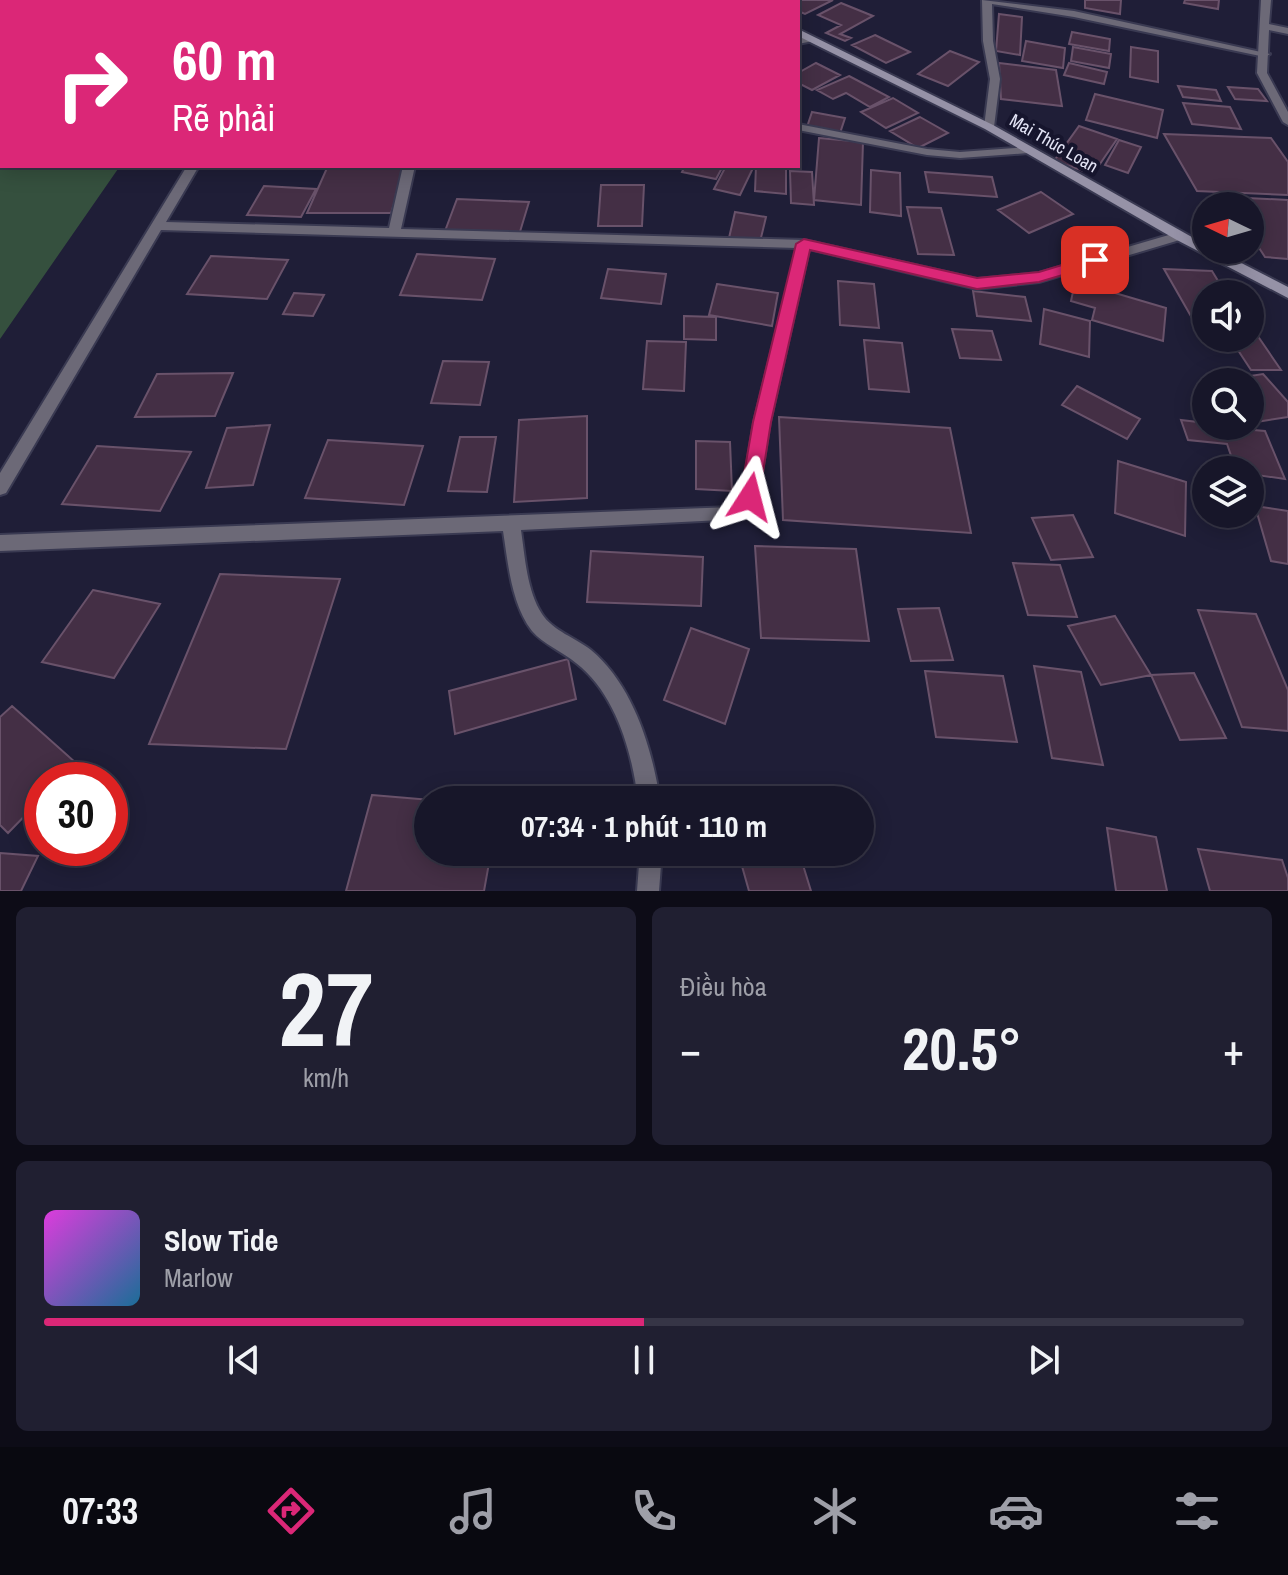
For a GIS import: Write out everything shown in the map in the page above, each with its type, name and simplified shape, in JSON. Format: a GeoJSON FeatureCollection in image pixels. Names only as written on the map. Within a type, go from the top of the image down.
{"type":"FeatureCollection","features":[{"type":"Feature","properties":{"kind":"main road","name":"Mai Thúc Loan"},"geometry":{"type":"LineString","coordinates":[[804,40],[989,127],[1179,236],[1288,293]]}},
{"type":"Feature","properties":{"kind":"street"},"geometry":{"type":"LineString","coordinates":[[989,127],[995,79],[988,41],[987,0],[1074,14],[1265,54]]}},
{"type":"Feature","properties":{"kind":"street"},"geometry":{"type":"LineString","coordinates":[[1266,0],[1262,73],[1288,122]]}},
{"type":"Feature","properties":{"kind":"street"},"geometry":{"type":"LineString","coordinates":[[1265,26],[1288,31]]}},
{"type":"Feature","properties":{"kind":"street"},"geometry":{"type":"LineString","coordinates":[[800,127],[927,152],[960,155],[1028,150]]}},
{"type":"Feature","properties":{"kind":"street"},"geometry":{"type":"LineString","coordinates":[[0,488],[192,168]]}},
{"type":"Feature","properties":{"kind":"street"},"geometry":{"type":"LineString","coordinates":[[394,234],[409,168]]}},
{"type":"Feature","properties":{"kind":"street"},"geometry":{"type":"LineString","coordinates":[[158,226],[804,244],[977,284],[1039,277],[1179,236]]}},
{"type":"Feature","properties":{"kind":"street"},"geometry":{"type":"LineString","coordinates":[[0,543],[736,514],[750,497],[762,422],[804,244]]}},
{"type":"Feature","properties":{"kind":"street"},"geometry":{"type":"LineString","coordinates":[[511,522],[517,570],[538,625],[588,661],[613,693],[634,734],[647,786]]}},
{"type":"Feature","properties":{"kind":"street"},"geometry":{"type":"LineString","coordinates":[[648,891],[650,866]]}},
{"type":"Feature","properties":{"kind":"green space"},"geometry":{"type":"Polygon","coordinates":[[[0,168],[119,168],[0,339],[0,168]]]}},
{"type":"Feature","properties":{"kind":"building"},"geometry":{"type":"Polygon","coordinates":[[[800,0],[833,0],[805,14],[800,12],[800,0]]]}},
{"type":"Feature","properties":{"kind":"building"},"geometry":{"type":"Polygon","coordinates":[[[1085,0],[1121,0],[1120,14],[1085,8],[1085,0]]]}},
{"type":"Feature","properties":{"kind":"building"},"geometry":{"type":"Polygon","coordinates":[[[1185,0],[1219,0],[1218,9],[1184,3],[1185,0]]]}},
{"type":"Feature","properties":{"kind":"building"},"geometry":{"type":"Polygon","coordinates":[[[841,3],[873,16],[840,34],[851,38],[845,41],[826,33],[841,25],[818,15],[841,3]]]}},
{"type":"Feature","properties":{"kind":"building"},"geometry":{"type":"Polygon","coordinates":[[[999,14],[1022,17],[1020,55],[996,51],[999,14]]]}},
{"type":"Feature","properties":{"kind":"building"},"geometry":{"type":"Polygon","coordinates":[[[1072,32],[1110,39],[1109,51],[1069,44],[1072,32]]]}},
{"type":"Feature","properties":{"kind":"building"},"geometry":{"type":"Polygon","coordinates":[[[875,35],[910,52],[886,63],[852,45],[875,35]]]}},
{"type":"Feature","properties":{"kind":"building"},"geometry":{"type":"Polygon","coordinates":[[[1026,41],[1065,48],[1063,68],[1022,61],[1026,41]]]}},
{"type":"Feature","properties":{"kind":"building"},"geometry":{"type":"Polygon","coordinates":[[[1073,47],[1111,54],[1109,68],[1071,61],[1073,47]]]}},
{"type":"Feature","properties":{"kind":"building"},"geometry":{"type":"Polygon","coordinates":[[[1131,47],[1158,51],[1158,82],[1130,77],[1131,47]]]}},
{"type":"Feature","properties":{"kind":"building"},"geometry":{"type":"Polygon","coordinates":[[[950,51],[979,62],[948,86],[918,74],[950,51]]]}},
{"type":"Feature","properties":{"kind":"building"},"geometry":{"type":"Polygon","coordinates":[[[816,63],[840,75],[812,90],[800,84],[800,72],[816,63]]]}},
{"type":"Feature","properties":{"kind":"building"},"geometry":{"type":"Polygon","coordinates":[[[999,63],[1056,70],[1062,106],[1001,99],[999,63]]]}},
{"type":"Feature","properties":{"kind":"building"},"geometry":{"type":"Polygon","coordinates":[[[1069,63],[1107,72],[1104,84],[1064,75],[1069,63]]]}},
{"type":"Feature","properties":{"kind":"building"},"geometry":{"type":"Polygon","coordinates":[[[849,76],[889,97],[870,107],[846,93],[833,99],[817,90],[849,76]]]}},
{"type":"Feature","properties":{"kind":"building"},"geometry":{"type":"Polygon","coordinates":[[[1178,86],[1216,90],[1221,101],[1183,97],[1178,86]]]}},
{"type":"Feature","properties":{"kind":"building"},"geometry":{"type":"Polygon","coordinates":[[[1228,87],[1258,89],[1267,101],[1235,99],[1228,87]]]}},
{"type":"Feature","properties":{"kind":"building"},"geometry":{"type":"Polygon","coordinates":[[[1095,94],[1163,110],[1157,138],[1086,120],[1095,94]]]}},
{"type":"Feature","properties":{"kind":"building"},"geometry":{"type":"Polygon","coordinates":[[[893,98],[918,113],[886,128],[861,112],[893,98]]]}},
{"type":"Feature","properties":{"kind":"building"},"geometry":{"type":"Polygon","coordinates":[[[1183,103],[1230,107],[1241,129],[1192,124],[1183,103]]]}},
{"type":"Feature","properties":{"kind":"building"},"geometry":{"type":"Polygon","coordinates":[[[812,112],[845,118],[840,133],[807,127],[812,112]]]}},
{"type":"Feature","properties":{"kind":"building"},"geometry":{"type":"Polygon","coordinates":[[[920,117],[948,133],[918,148],[890,131],[920,117]]]}},
{"type":"Feature","properties":{"kind":"building"},"geometry":{"type":"Polygon","coordinates":[[[1079,126],[1117,139],[1093,174],[1054,161],[1079,126]]]}},
{"type":"Feature","properties":{"kind":"building"},"geometry":{"type":"Polygon","coordinates":[[[1164,134],[1271,138],[1288,162],[1288,195],[1197,191],[1164,134]]]}},
{"type":"Feature","properties":{"kind":"building"},"geometry":{"type":"Polygon","coordinates":[[[819,138],[863,142],[861,205],[814,200],[819,138]]]}},
{"type":"Feature","properties":{"kind":"building"},"geometry":{"type":"Polygon","coordinates":[[[1119,140],[1141,147],[1128,173],[1105,165],[1119,140]]]}},
{"type":"Feature","properties":{"kind":"building"},"geometry":{"type":"Polygon","coordinates":[[[327,168],[406,168],[391,213],[307,213],[327,168]]]}},
{"type":"Feature","properties":{"kind":"building"},"geometry":{"type":"Polygon","coordinates":[[[684,168],[722,168],[716,179],[682,172],[684,168]]]}},
{"type":"Feature","properties":{"kind":"building"},"geometry":{"type":"Polygon","coordinates":[[[725,168],[753,168],[740,195],[714,189],[725,168]]]}},
{"type":"Feature","properties":{"kind":"building"},"geometry":{"type":"Polygon","coordinates":[[[756,168],[786,168],[786,194],[755,191],[756,168]]]}},
{"type":"Feature","properties":{"kind":"building"},"geometry":{"type":"Polygon","coordinates":[[[871,170],[900,173],[901,216],[870,212],[871,170]]]}},
{"type":"Feature","properties":{"kind":"building"},"geometry":{"type":"Polygon","coordinates":[[[790,171],[812,172],[814,205],[791,203],[790,171]]]}},
{"type":"Feature","properties":{"kind":"building"},"geometry":{"type":"Polygon","coordinates":[[[925,172],[992,177],[997,197],[929,192],[925,172]]]}},
{"type":"Feature","properties":{"kind":"building"},"geometry":{"type":"Polygon","coordinates":[[[601,185],[644,185],[642,226],[598,226],[601,185]]]}},
{"type":"Feature","properties":{"kind":"building"},"geometry":{"type":"Polygon","coordinates":[[[264,186],[316,189],[301,217],[247,215],[264,186]]]}},
{"type":"Feature","properties":{"kind":"building"},"geometry":{"type":"Polygon","coordinates":[[[1041,192],[1073,214],[1029,233],[998,210],[1041,192]]]}},
{"type":"Feature","properties":{"kind":"building"},"geometry":{"type":"Polygon","coordinates":[[[457,199],[529,202],[519,235],[445,231],[457,199]]]}},
{"type":"Feature","properties":{"kind":"building"},"geometry":{"type":"Polygon","coordinates":[[[1264,199],[1288,200],[1288,259],[1265,257],[1264,199]]]}},
{"type":"Feature","properties":{"kind":"building"},"geometry":{"type":"Polygon","coordinates":[[[907,207],[941,208],[954,255],[918,254],[907,207]]]}},
{"type":"Feature","properties":{"kind":"building"},"geometry":{"type":"Polygon","coordinates":[[[735,212],[766,217],[760,242],[729,238],[735,212]]]}},
{"type":"Feature","properties":{"kind":"building"},"geometry":{"type":"Polygon","coordinates":[[[417,254],[495,259],[482,300],[400,295],[417,254]]]}},
{"type":"Feature","properties":{"kind":"building"},"geometry":{"type":"Polygon","coordinates":[[[211,256],[288,260],[267,299],[187,294],[211,256]]]}},
{"type":"Feature","properties":{"kind":"building"},"geometry":{"type":"Polygon","coordinates":[[[1078,268],[1101,274],[1098,288],[1166,308],[1163,341],[1092,320],[1095,308],[1071,301],[1078,268]]]}},
{"type":"Feature","properties":{"kind":"building"},"geometry":{"type":"Polygon","coordinates":[[[608,269],[666,274],[661,304],[601,298],[608,269]]]}},
{"type":"Feature","properties":{"kind":"building"},"geometry":{"type":"Polygon","coordinates":[[[1164,269],[1212,271],[1217,280],[1192,280],[1192,318],[1164,269]]]}},
{"type":"Feature","properties":{"kind":"building"},"geometry":{"type":"Polygon","coordinates":[[[838,281],[874,284],[879,328],[840,325],[838,281]]]}},
{"type":"Feature","properties":{"kind":"building"},"geometry":{"type":"Polygon","coordinates":[[[717,284],[778,293],[772,326],[709,315],[717,284]]]}},
{"type":"Feature","properties":{"kind":"building"},"geometry":{"type":"Polygon","coordinates":[[[973,291],[1025,297],[1031,321],[977,316],[973,291]]]}},
{"type":"Feature","properties":{"kind":"building"},"geometry":{"type":"Polygon","coordinates":[[[294,293],[324,295],[313,316],[283,314],[294,293]]]}},
{"type":"Feature","properties":{"kind":"building"},"geometry":{"type":"Polygon","coordinates":[[[1044,309],[1090,321],[1089,357],[1040,344],[1044,309]]]}},
{"type":"Feature","properties":{"kind":"building"},"geometry":{"type":"Polygon","coordinates":[[[684,316],[716,317],[716,340],[684,339],[684,316]]]}},
{"type":"Feature","properties":{"kind":"building"},"geometry":{"type":"Polygon","coordinates":[[[952,329],[992,331],[1001,360],[960,358],[952,329]]]}},
{"type":"Feature","properties":{"kind":"building"},"geometry":{"type":"Polygon","coordinates":[[[864,340],[902,343],[909,392],[869,389],[864,340]]]}},
{"type":"Feature","properties":{"kind":"building"},"geometry":{"type":"Polygon","coordinates":[[[647,341],[686,342],[684,391],[643,389],[647,341]]]}},
{"type":"Feature","properties":{"kind":"building"},"geometry":{"type":"Polygon","coordinates":[[[1264,345],[1281,370],[1264,370],[1250,368],[1239,352],[1264,352],[1264,345]]]}},
{"type":"Feature","properties":{"kind":"building"},"geometry":{"type":"Polygon","coordinates":[[[443,361],[489,362],[480,405],[431,403],[443,361]]]}},
{"type":"Feature","properties":{"kind":"building"},"geometry":{"type":"Polygon","coordinates":[[[233,373],[215,416],[135,417],[157,374],[233,373]]]}},
{"type":"Feature","properties":{"kind":"building"},"geometry":{"type":"Polygon","coordinates":[[[1264,375],[1288,402],[1288,417],[1264,421],[1264,375]]]}},
{"type":"Feature","properties":{"kind":"building"},"geometry":{"type":"Polygon","coordinates":[[[1077,386],[1140,419],[1127,439],[1062,405],[1077,386]]]}},
{"type":"Feature","properties":{"kind":"building"},"geometry":{"type":"Polygon","coordinates":[[[587,416],[587,498],[514,502],[519,420],[587,416]]]}},
{"type":"Feature","properties":{"kind":"building"},"geometry":{"type":"Polygon","coordinates":[[[779,417],[950,428],[971,533],[783,520],[779,417]]]}},
{"type":"Feature","properties":{"kind":"building"},"geometry":{"type":"Polygon","coordinates":[[[1181,420],[1192,421],[1192,440],[1264,440],[1265,431],[1285,479],[1264,476],[1264,456],[1231,456],[1227,444],[1188,440],[1181,420]]]}},
{"type":"Feature","properties":{"kind":"building"},"geometry":{"type":"Polygon","coordinates":[[[270,425],[253,485],[206,488],[227,428],[270,425]]]}},
{"type":"Feature","properties":{"kind":"building"},"geometry":{"type":"Polygon","coordinates":[[[460,437],[496,437],[487,492],[448,491],[460,437]]]}},
{"type":"Feature","properties":{"kind":"building"},"geometry":{"type":"Polygon","coordinates":[[[328,440],[423,446],[404,505],[305,498],[328,440]]]}},
{"type":"Feature","properties":{"kind":"building"},"geometry":{"type":"Polygon","coordinates":[[[696,441],[730,442],[732,491],[696,489],[696,441]]]}},
{"type":"Feature","properties":{"kind":"building"},"geometry":{"type":"Polygon","coordinates":[[[97,446],[191,452],[160,511],[62,504],[97,446]]]}},
{"type":"Feature","properties":{"kind":"building"},"geometry":{"type":"Polygon","coordinates":[[[1118,461],[1186,482],[1185,536],[1115,513],[1118,461]]]}},
{"type":"Feature","properties":{"kind":"building"},"geometry":{"type":"Polygon","coordinates":[[[1264,507],[1288,511],[1288,564],[1271,561],[1261,528],[1264,528],[1264,507]]]}},
{"type":"Feature","properties":{"kind":"building"},"geometry":{"type":"Polygon","coordinates":[[[1073,515],[1093,557],[1051,560],[1032,518],[1073,515]]]}},
{"type":"Feature","properties":{"kind":"building"},"geometry":{"type":"Polygon","coordinates":[[[755,546],[856,549],[869,641],[761,638],[755,546]]]}},
{"type":"Feature","properties":{"kind":"building"},"geometry":{"type":"Polygon","coordinates":[[[591,551],[703,557],[701,606],[587,602],[591,551]]]}},
{"type":"Feature","properties":{"kind":"building"},"geometry":{"type":"Polygon","coordinates":[[[1013,563],[1060,565],[1077,617],[1028,615],[1013,563]]]}},
{"type":"Feature","properties":{"kind":"building"},"geometry":{"type":"Polygon","coordinates":[[[220,574],[340,579],[286,749],[149,744],[220,574]]]}},
{"type":"Feature","properties":{"kind":"building"},"geometry":{"type":"Polygon","coordinates":[[[93,590],[160,604],[114,678],[42,662],[93,590]]]}},
{"type":"Feature","properties":{"kind":"building"},"geometry":{"type":"Polygon","coordinates":[[[939,608],[953,660],[911,661],[898,609],[939,608]]]}},
{"type":"Feature","properties":{"kind":"building"},"geometry":{"type":"Polygon","coordinates":[[[1198,610],[1256,614],[1288,690],[1288,731],[1242,727],[1198,610]]]}},
{"type":"Feature","properties":{"kind":"building"},"geometry":{"type":"Polygon","coordinates":[[[1115,616],[1151,675],[1101,685],[1068,626],[1115,616]]]}},
{"type":"Feature","properties":{"kind":"building"},"geometry":{"type":"Polygon","coordinates":[[[691,628],[749,649],[725,724],[664,700],[691,628]]]}},
{"type":"Feature","properties":{"kind":"building"},"geometry":{"type":"Polygon","coordinates":[[[568,659],[576,699],[455,734],[449,691],[568,659]]]}},
{"type":"Feature","properties":{"kind":"building"},"geometry":{"type":"Polygon","coordinates":[[[1034,666],[1081,672],[1103,765],[1052,758],[1034,666]]]}},
{"type":"Feature","properties":{"kind":"building"},"geometry":{"type":"Polygon","coordinates":[[[925,671],[1003,676],[1017,742],[936,737],[925,671]]]}},
{"type":"Feature","properties":{"kind":"building"},"geometry":{"type":"Polygon","coordinates":[[[1194,673],[1226,738],[1180,740],[1151,675],[1194,673]]]}},
{"type":"Feature","properties":{"kind":"building"},"geometry":{"type":"Polygon","coordinates":[[[12,706],[75,762],[24,762],[24,817],[8,833],[0,825],[0,717],[12,706]]]}},
{"type":"Feature","properties":{"kind":"building"},"geometry":{"type":"Polygon","coordinates":[[[372,795],[414,799],[414,866],[488,866],[484,891],[346,891],[372,795]]]}},
{"type":"Feature","properties":{"kind":"building"},"geometry":{"type":"Polygon","coordinates":[[[1107,828],[1156,837],[1167,891],[1116,891],[1107,828]]]}},
{"type":"Feature","properties":{"kind":"building"},"geometry":{"type":"Polygon","coordinates":[[[1198,849],[1282,860],[1288,878],[1288,891],[1210,891],[1198,849]]]}},
{"type":"Feature","properties":{"kind":"building"},"geometry":{"type":"Polygon","coordinates":[[[0,853],[24,855],[24,866],[33,866],[21,891],[0,891],[0,853]]]}},
{"type":"Feature","properties":{"kind":"building"},"geometry":{"type":"Polygon","coordinates":[[[742,866],[803,866],[811,891],[749,891],[742,866]]]}},
{"type":"Feature","properties":{"kind":"route"},"geometry":{"type":"LineString","coordinates":[[750,497],[762,422],[804,244],[977,284],[1039,277],[1095,260]]}}]}
